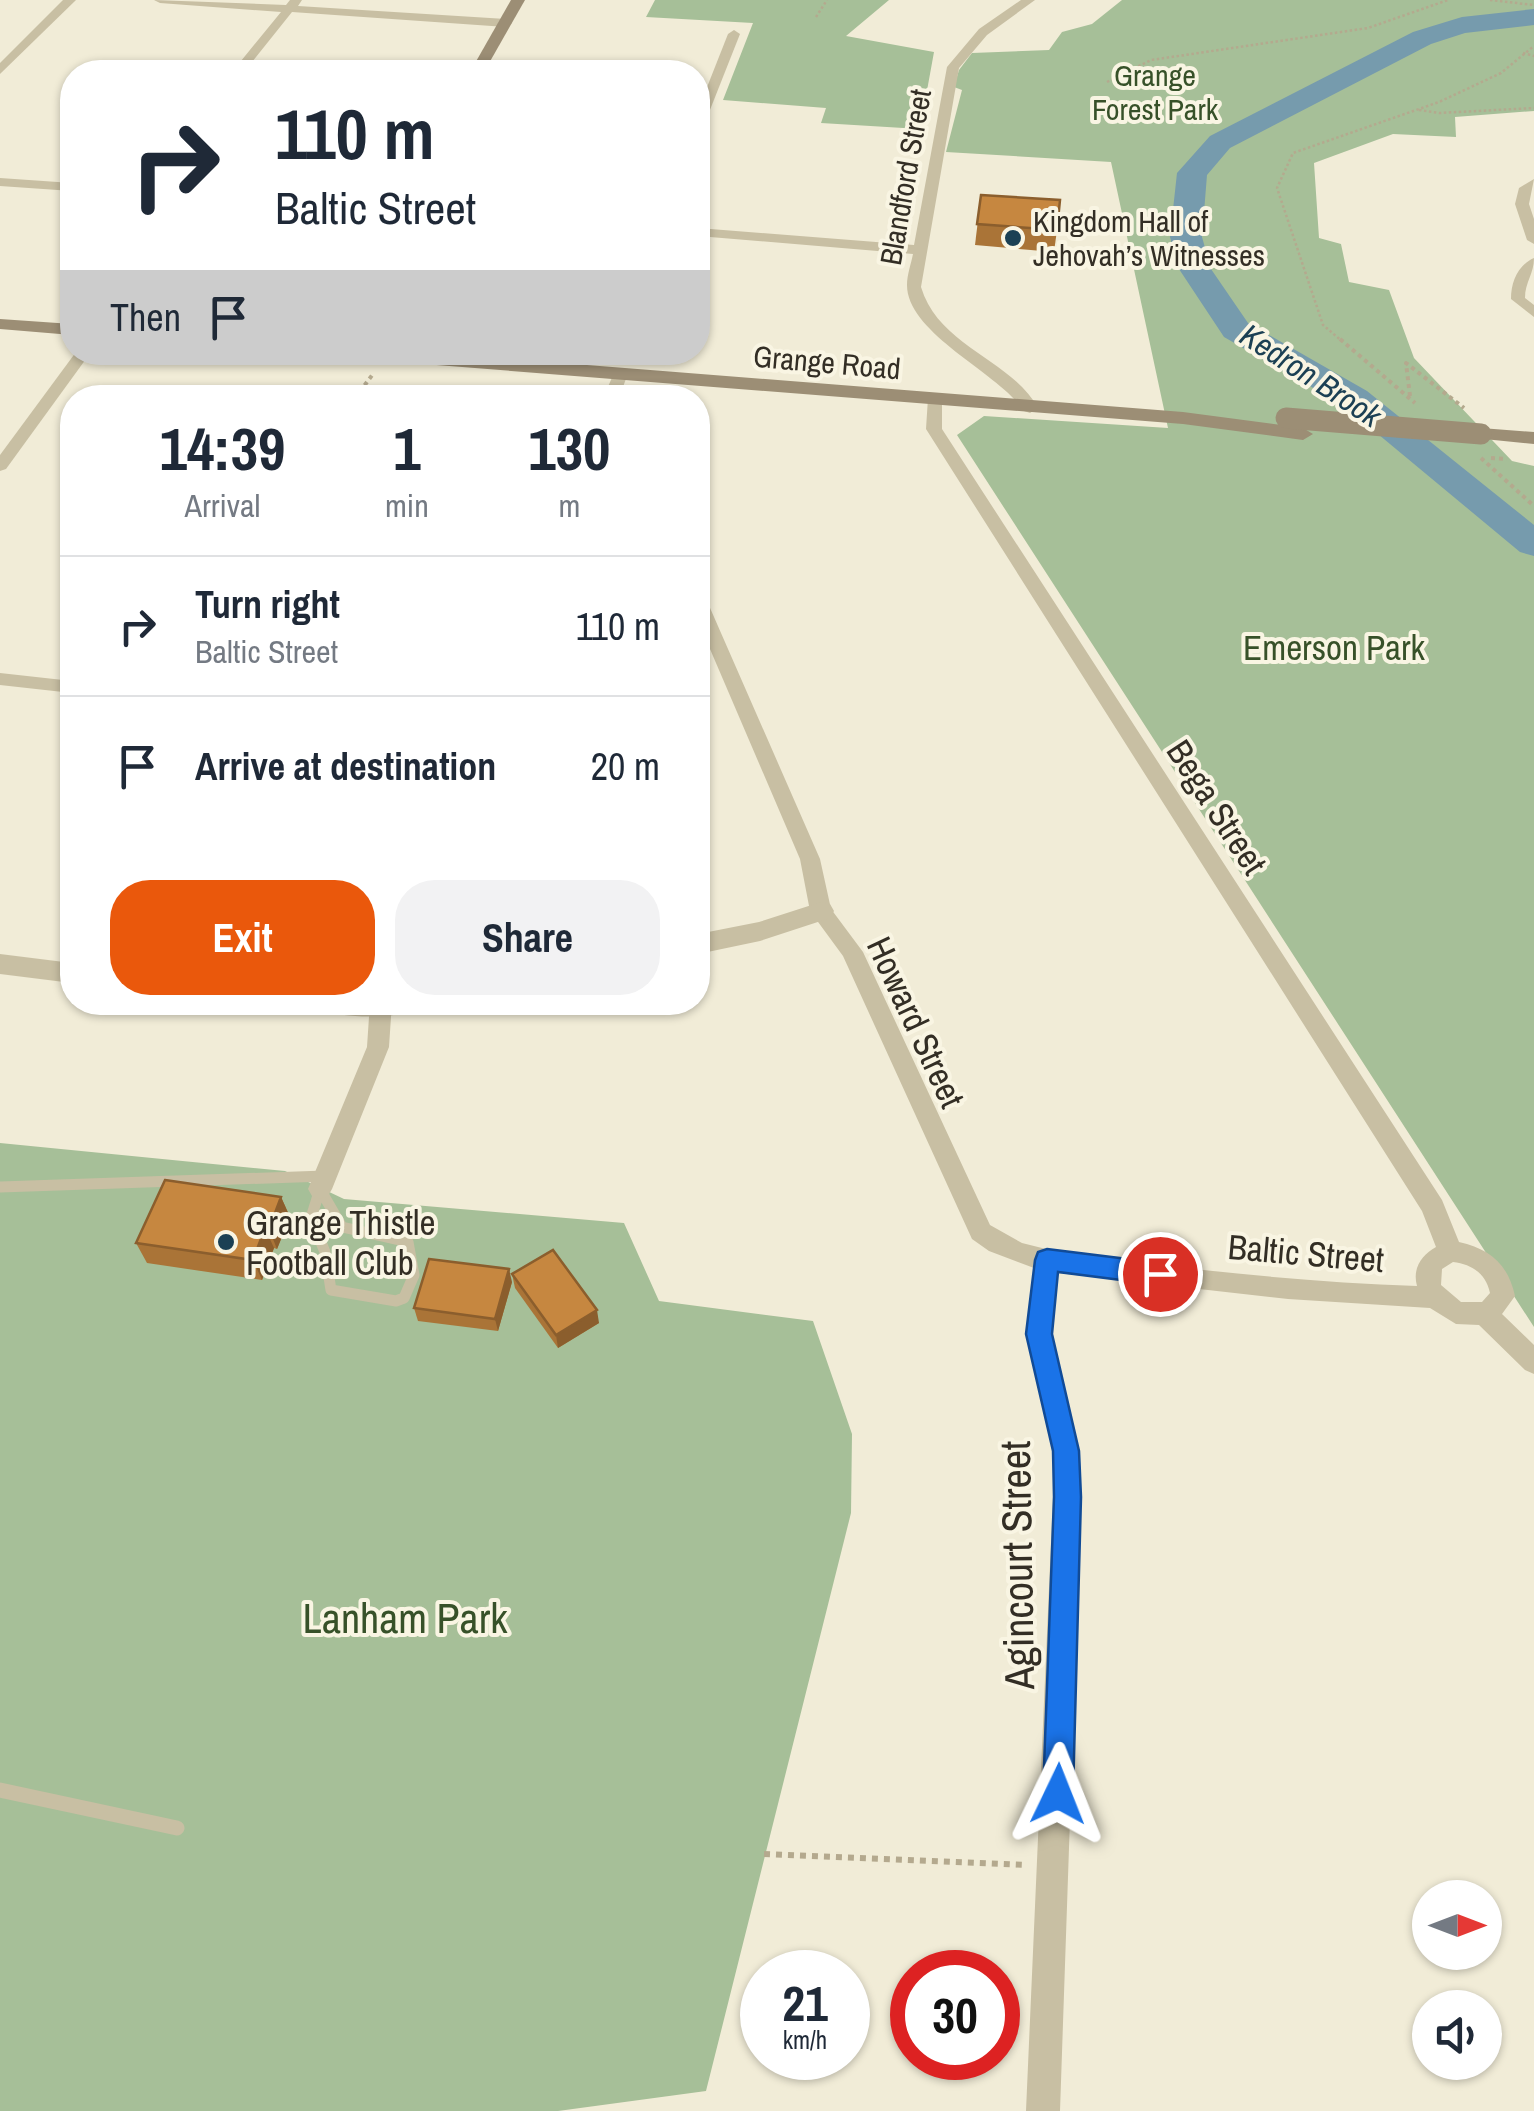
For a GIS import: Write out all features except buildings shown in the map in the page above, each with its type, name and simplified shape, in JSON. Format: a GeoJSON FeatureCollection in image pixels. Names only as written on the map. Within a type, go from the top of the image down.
{"type":"FeatureCollection","features":[{"type":"Feature","properties":{"kind":"main road"},"geometry":{"type":"LineString","coordinates":[[484,60],[518,0]]}},
{"type":"Feature","properties":{"kind":"main road"},"geometry":{"type":"LineString","coordinates":[[506,23],[529,0]]}},
{"type":"Feature","properties":{"kind":"main road"},"geometry":{"type":"LineString","coordinates":[[0,324],[60,329]]}},
{"type":"Feature","properties":{"kind":"main road","name":"Grange Road"},"geometry":{"type":"LineString","coordinates":[[494,365],[1183,418],[1494,456],[1534,453]]}},
{"type":"Feature","properties":{"kind":"main road","name":"Grange Road"},"geometry":{"type":"LineString","coordinates":[[1183,418],[1242,414],[1534,438]]}},
{"type":"Feature","properties":{"kind":"street"},"geometry":{"type":"LineString","coordinates":[[0,70],[70,0]]}},
{"type":"Feature","properties":{"kind":"street"},"geometry":{"type":"LineString","coordinates":[[160,0],[292,4],[506,23]]}},
{"type":"Feature","properties":{"kind":"street","name":"Blandford Street"},"geometry":{"type":"LineString","coordinates":[[1028,0],[983,32],[953,68],[914,287],[918,304],[986,370],[1016,386],[1030,408]]}},
{"type":"Feature","properties":{"kind":"street"},"geometry":{"type":"LineString","coordinates":[[248,60],[292,4]]}},
{"type":"Feature","properties":{"kind":"street"},"geometry":{"type":"LineString","coordinates":[[710,95],[734,34]]}},
{"type":"Feature","properties":{"kind":"street"},"geometry":{"type":"LineString","coordinates":[[0,182],[60,186]]}},
{"type":"Feature","properties":{"kind":"street"},"geometry":{"type":"LineString","coordinates":[[1534,183],[1524,192],[1522,204],[1534,240]]}},
{"type":"Feature","properties":{"kind":"street"},"geometry":{"type":"LineString","coordinates":[[710,233],[920,250]]}},
{"type":"Feature","properties":{"kind":"street"},"geometry":{"type":"LineString","coordinates":[[1534,262],[1518,283],[1518,299],[1534,313]]}},
{"type":"Feature","properties":{"kind":"street"},"geometry":{"type":"LineString","coordinates":[[0,466],[74,365]]}},
{"type":"Feature","properties":{"kind":"street"},"geometry":{"type":"LineString","coordinates":[[981,404],[989,390],[986,370]]}},
{"type":"Feature","properties":{"kind":"street"},"geometry":{"type":"LineString","coordinates":[[616,385],[619,376]]}},
{"type":"Feature","properties":{"kind":"street","name":"Bega Street"},"geometry":{"type":"LineString","coordinates":[[934,401],[934,429],[1405,1162],[1433,1207],[1450,1251]]}},
{"type":"Feature","properties":{"kind":"street","name":"Howard Street"},"geometry":{"type":"LineString","coordinates":[[710,629],[810,859],[821,911],[852,952],[965,1199],[982,1232],[995,1244]]}},
{"type":"Feature","properties":{"kind":"street"},"geometry":{"type":"LineString","coordinates":[[0,679],[60,686]]}},
{"type":"Feature","properties":{"kind":"street"},"geometry":{"type":"LineString","coordinates":[[710,941],[760,931],[821,911]]}},
{"type":"Feature","properties":{"kind":"street"},"geometry":{"type":"LineString","coordinates":[[0,964],[60,972]]}},
{"type":"Feature","properties":{"kind":"street"},"geometry":{"type":"LineString","coordinates":[[323,1182],[378,1046],[380,1015]]}},
{"type":"Feature","properties":{"kind":"street","name":"Baltic Street"},"geometry":{"type":"LineString","coordinates":[[995,1244],[1047,1260],[1310,1293],[1434,1296]]}},
{"type":"Feature","properties":{"kind":"street"},"geometry":{"type":"LineString","coordinates":[[1450,1251],[1481,1258],[1501,1282],[1502,1296],[1497,1307],[1486,1314],[1467,1316],[1448,1309],[1434,1296],[1426,1282],[1427,1268],[1435,1256],[1450,1251]]}},
{"type":"Feature","properties":{"kind":"street","name":"Agincourt Street"},"geometry":{"type":"LineString","coordinates":[[1044,2111],[1068,1497],[1066,1451],[1039,1334],[1047,1260]]}},
{"type":"Feature","properties":{"kind":"street"},"geometry":{"type":"LineString","coordinates":[[1486,1314],[1534,1362]]}},
{"type":"Feature","properties":{"kind":"lane"},"geometry":{"type":"LineString","coordinates":[[323,1182],[342,1227],[408,1242],[414,1274],[404,1298],[396,1302],[331,1290],[325,1252],[311,1218],[323,1182]]}},
{"type":"Feature","properties":{"kind":"lane"},"geometry":{"type":"LineString","coordinates":[[0,1187],[323,1182]]}},
{"type":"Feature","properties":{"kind":"lane"},"geometry":{"type":"LineString","coordinates":[[0,1790],[177,1828]]}},
{"type":"Feature","properties":{"kind":"path"},"geometry":{"type":"LineString","coordinates":[[816,17],[827,0]]}},
{"type":"Feature","properties":{"kind":"path"},"geometry":{"type":"LineString","coordinates":[[1107,82],[1151,60],[1368,28],[1448,0]]}},
{"type":"Feature","properties":{"kind":"path"},"geometry":{"type":"LineString","coordinates":[[1490,0],[1534,4]]}},
{"type":"Feature","properties":{"kind":"path"},"geometry":{"type":"LineString","coordinates":[[1425,411],[1323,325],[1277,188],[1293,153],[1302,147],[1416,109],[1501,72],[1534,46]]}},
{"type":"Feature","properties":{"kind":"path"},"geometry":{"type":"LineString","coordinates":[[1524,52],[1534,56]]}},
{"type":"Feature","properties":{"kind":"path"},"geometry":{"type":"LineString","coordinates":[[1416,109],[1439,114],[1534,108]]}},
{"type":"Feature","properties":{"kind":"path"},"geometry":{"type":"LineString","coordinates":[[1411,399],[1406,363],[1421,369],[1434,386],[1466,410]]}},
{"type":"Feature","properties":{"kind":"path"},"geometry":{"type":"LineString","coordinates":[[365,385],[373,374]]}},
{"type":"Feature","properties":{"kind":"path"},"geometry":{"type":"LineString","coordinates":[[1494,456],[1534,506]]}},
{"type":"Feature","properties":{"kind":"path"},"geometry":{"type":"LineString","coordinates":[[764,1854],[1055,1867]]}},
{"type":"Feature","properties":{"kind":"green space"},"geometry":{"type":"Polygon","coordinates":[[[655,0],[889,0],[846,36],[934,52],[920,129],[821,123],[826,108],[723,100],[753,23],[646,17],[655,0]]]}},
{"type":"Feature","properties":{"kind":"green space","name":"Emerson Park"},"geometry":{"type":"Polygon","coordinates":[[[1122,0],[1534,0],[1534,111],[1455,117],[1456,137],[1393,134],[1314,163],[1319,238],[1341,244],[1349,282],[1389,290],[1414,358],[1512,461],[1534,466],[1534,1327],[957,435],[984,416],[1168,428],[1111,162],[946,152],[962,90],[954,87],[959,70],[972,53],[1049,50],[1062,32],[1092,24],[1122,0]]]}},
{"type":"Feature","properties":{"kind":"green space","name":"Lanham Park"},"geometry":{"type":"Polygon","coordinates":[[[0,1143],[285,1171],[344,1199],[624,1223],[659,1301],[813,1321],[852,1434],[851,1513],[706,2091],[558,2111],[0,2111],[0,1143]]]}},
{"type":"Feature","properties":{"kind":"waterway","name":"Kedron Brook"},"geometry":{"type":"LineString","coordinates":[[1534,17],[1462,25],[1422,38],[1220,142],[1192,173],[1186,237],[1195,269],[1236,330],[1355,398],[1534,544]]}},
{"type":"Feature","properties":{"kind":"place","name":"Kingdom Hall of Jehovah’s Witnesses"},"geometry":{"type":"Point","coordinates":[1013,238]}},
{"type":"Feature","properties":{"kind":"place","name":"Grange Thistle Football Club"},"geometry":{"type":"Point","coordinates":[226,1242]}},
{"type":"Feature","properties":{"kind":"route"},"geometry":{"type":"LineString","coordinates":[[1058,1794],[1068,1497],[1066,1451],[1039,1334],[1040,1294],[1047,1260],[1160,1274]]}},
{"type":"Feature","properties":{"kind":"park label","name":"Grange Forest Park"},"geometry":{"type":"Point","coordinates":[1155,92]}}]}
